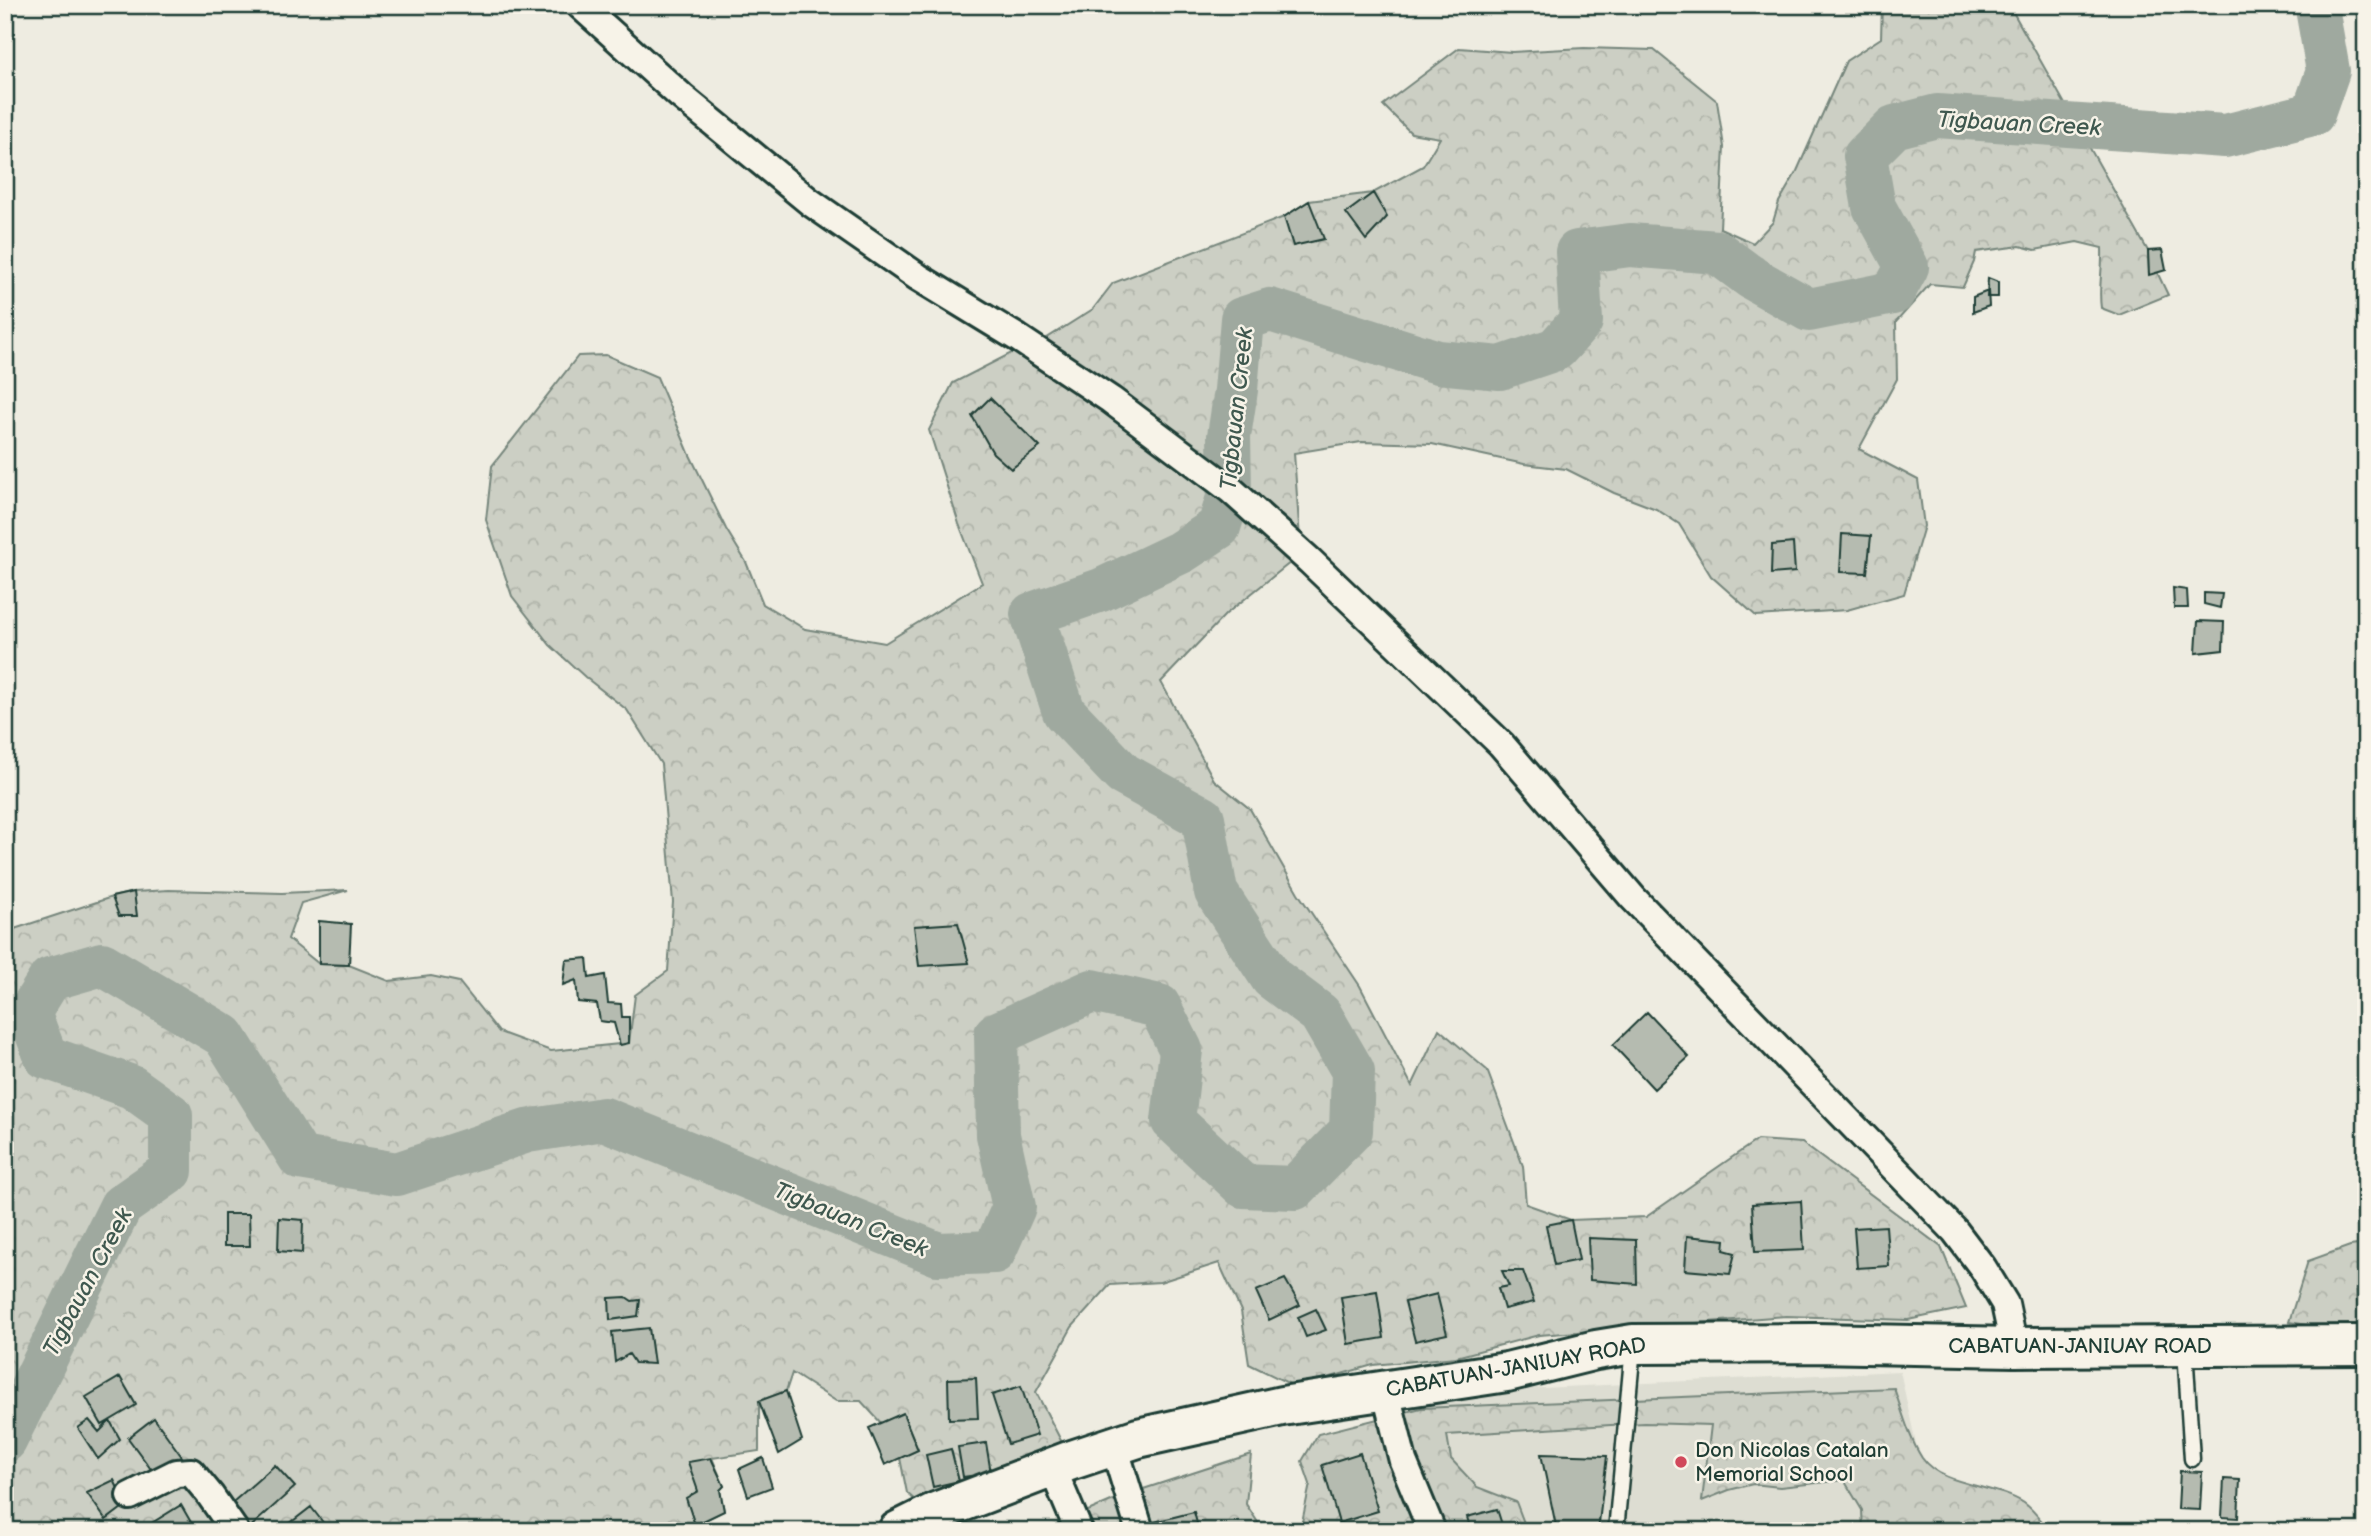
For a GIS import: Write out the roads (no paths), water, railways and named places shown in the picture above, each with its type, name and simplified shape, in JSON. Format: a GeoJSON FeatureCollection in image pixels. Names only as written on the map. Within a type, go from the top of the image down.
{"type":"FeatureCollection","features":[{"type":"Feature","properties":{"kind":"main road","name":"CABATUAN-JANIUAY ROAD"},"geometry":{"type":"LineString","coordinates":[[898,1531],[936,1512],[1052,1467],[1138,1438],[1282,1406],[1507,1371],[1633,1344],[1815,1343],[2014,1347],[2366,1345]]}},
{"type":"Feature","properties":{"kind":"street"},"geometry":{"type":"LineString","coordinates":[[580,5],[681,96],[810,202],[918,277],[1018,338],[1111,400],[1231,489],[1310,561],[1501,744],[1633,898],[1955,1231],[1983,1268],[2005,1304],[2014,1347]]}},
{"type":"Feature","properties":{"kind":"street"},"geometry":{"type":"LineString","coordinates":[[1385,1389],[1403,1461],[1432,1531]]}},
{"type":"Feature","properties":{"kind":"street"},"geometry":{"type":"LineString","coordinates":[[1114,1446],[1140,1531]]}},
{"type":"Feature","properties":{"kind":"street"},"geometry":{"type":"LineString","coordinates":[[1052,1467],[1079,1531]]}},
{"type":"Feature","properties":{"kind":"street"},"geometry":{"type":"LineString","coordinates":[[130,1496],[176,1473],[191,1472],[235,1531]]}},
{"type":"Feature","properties":{"kind":"lane"},"geometry":{"type":"LineString","coordinates":[[1616,1531],[1633,1344]]}},
{"type":"Feature","properties":{"kind":"lane"},"geometry":{"type":"LineString","coordinates":[[2185,1347],[2192,1460]]}},
{"type":"Feature","properties":{"kind":"waterway","name":"Tigbauan Creek"},"geometry":{"type":"LineString","coordinates":[[5,1441],[121,1206],[171,1171],[171,1115],[132,1087],[46,1057],[29,1013],[50,979],[102,964],[224,1036],[300,1158],[397,1174],[527,1131],[604,1119],[938,1254],[994,1252],[1014,1207],[998,1135],[996,1034],[1092,991],[1159,1006],[1181,1050],[1173,1121],[1243,1186],[1295,1188],[1351,1131],[1353,1071],[1320,1014],[1272,978],[1216,892],[1203,818],[1123,774],[1064,712],[1032,614],[1101,590],[1181,552],[1219,527],[1230,491],[1229,436],[1242,319],[1270,310],[1438,362],[1500,368],[1556,349],[1581,321],[1577,252],[1630,245],[1717,252],[1752,278],[1809,310],[1893,293],[1907,267],[1874,207],[1865,156],[1894,127],[1937,116],[2225,136],[2313,114],[2328,71],[2318,14],[2321,5]]}},
{"type":"Feature","properties":{"kind":"place","name":"Don Nicolas Catalan Memorial School"},"geometry":{"type":"Point","coordinates":[1681,1462]}}]}
